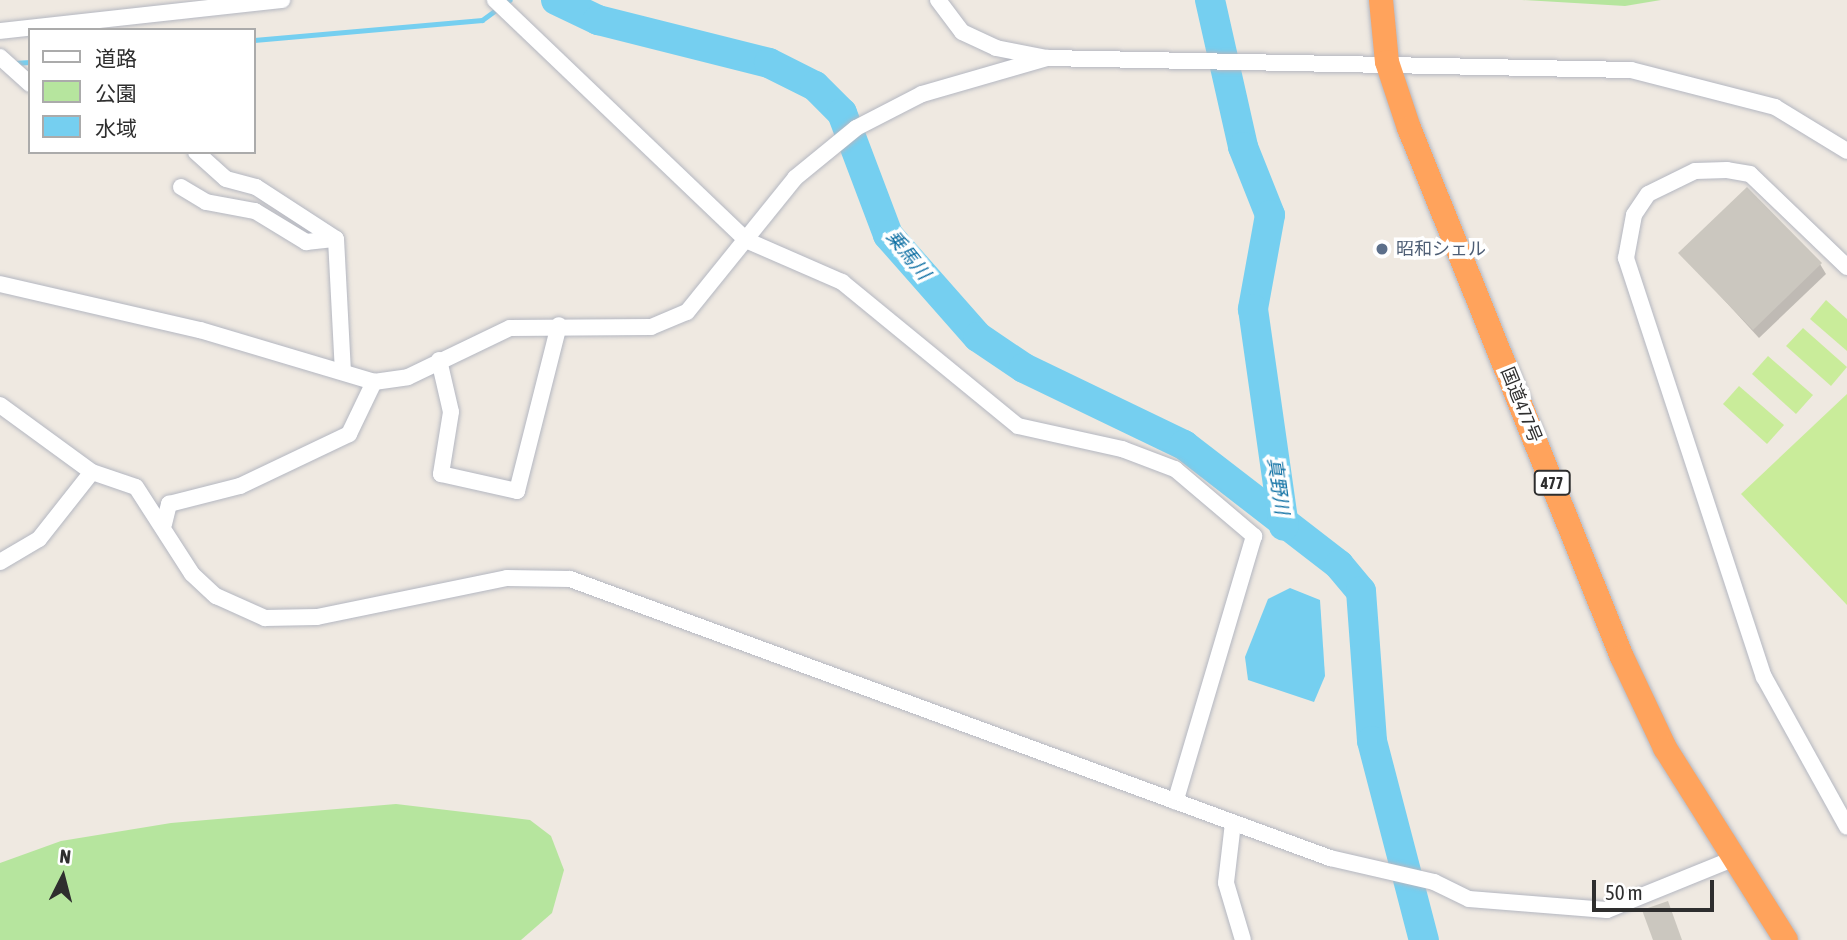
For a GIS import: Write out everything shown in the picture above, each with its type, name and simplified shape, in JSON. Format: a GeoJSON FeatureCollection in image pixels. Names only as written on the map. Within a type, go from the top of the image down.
{"type":"FeatureCollection","features":[{"type":"Feature","properties":{"kind":"highway","name":"国道477号"},"geometry":{"type":"LineString","coordinates":[[1381,0],[1387,62],[1622,657],[1665,748],[1786,940]]}},
{"type":"Feature","properties":{"kind":"street"},"geometry":{"type":"LineString","coordinates":[[0,31],[282,0]]}},
{"type":"Feature","properties":{"kind":"street"},"geometry":{"type":"LineString","coordinates":[[495,0],[746,240],[842,282],[1018,426],[1122,449],[1175,469],[1254,536],[1175,802]]}},
{"type":"Feature","properties":{"kind":"street"},"geometry":{"type":"LineString","coordinates":[[938,0],[962,32],[996,48],[1047,58],[1387,62],[1631,70],[1696,82],[1776,107],[1847,151]]}},
{"type":"Feature","properties":{"kind":"street"},"geometry":{"type":"LineString","coordinates":[[0,57],[28,82]]}},
{"type":"Feature","properties":{"kind":"street"},"geometry":{"type":"LineString","coordinates":[[0,284],[200,330],[374,382],[408,377],[510,328],[559,325],[651,327],[687,312],[795,178],[887,108],[1047,58]]}},
{"type":"Feature","properties":{"kind":"street"},"geometry":{"type":"LineString","coordinates":[[198,154],[226,179],[256,187],[335,239]]}},
{"type":"Feature","properties":{"kind":"street"},"geometry":{"type":"LineString","coordinates":[[1847,267],[1751,174],[1727,170],[1695,171],[1648,194],[1634,215],[1626,258],[1764,677],[1847,827]]}},
{"type":"Feature","properties":{"kind":"street"},"geometry":{"type":"LineString","coordinates":[[181,187],[206,202],[255,211],[306,242],[335,239]]}},
{"type":"Feature","properties":{"kind":"street"},"geometry":{"type":"LineString","coordinates":[[335,239],[343,371]]}},
{"type":"Feature","properties":{"kind":"street"},"geometry":{"type":"LineString","coordinates":[[439,360],[452,412],[441,474],[517,491],[559,325]]}},
{"type":"Feature","properties":{"kind":"street"},"geometry":{"type":"LineString","coordinates":[[164,524],[169,504],[240,486],[349,434],[369,404],[374,382]]}},
{"type":"Feature","properties":{"kind":"street"},"geometry":{"type":"LineString","coordinates":[[0,405],[92,472],[136,487],[164,524],[175,550],[208,589],[265,618],[317,617],[507,578],[570,579],[1233,823],[1385,873],[1434,883],[1469,898],[1593,911],[1636,904],[1735,858]]}},
{"type":"Feature","properties":{"kind":"street"},"geometry":{"type":"LineString","coordinates":[[0,562],[39,539],[92,472]]}},
{"type":"Feature","properties":{"kind":"street"},"geometry":{"type":"LineString","coordinates":[[1233,823],[1226,883],[1243,940]]}},
{"type":"Feature","properties":{"kind":"green space"},"geometry":{"type":"Polygon","coordinates":[[[1522,0],[1661,0],[1625,6],[1522,0]]]}},
{"type":"Feature","properties":{"kind":"green space"},"geometry":{"type":"Polygon","coordinates":[[[1826,300],[1847,319],[1847,351],[1810,319],[1826,300]]]}},
{"type":"Feature","properties":{"kind":"green space"},"geometry":{"type":"Polygon","coordinates":[[[1803,328],[1847,367],[1831,386],[1786,346],[1803,328]]]}},
{"type":"Feature","properties":{"kind":"green space"},"geometry":{"type":"Polygon","coordinates":[[[1768,356],[1813,395],[1796,414],[1752,374],[1768,356]]]}},
{"type":"Feature","properties":{"kind":"green space"},"geometry":{"type":"Polygon","coordinates":[[[1739,386],[1784,425],[1767,444],[1723,404],[1739,386]]]}},
{"type":"Feature","properties":{"kind":"green space"},"geometry":{"type":"Polygon","coordinates":[[[1847,394],[1847,605],[1741,494],[1847,394]]]}},
{"type":"Feature","properties":{"kind":"green space"},"geometry":{"type":"Polygon","coordinates":[[[396,804],[530,820],[551,836],[564,870],[552,913],[521,940],[0,940],[0,863],[61,841],[171,823],[396,804]]]}},
{"type":"Feature","properties":{"kind":"water"},"geometry":{"type":"Polygon","coordinates":[[[1290,588],[1320,600],[1325,676],[1314,702],[1248,680],[1245,657],[1268,599],[1290,588]]]}},
{"type":"Feature","properties":{"kind":"building"},"geometry":{"type":"Polygon","coordinates":[[[1747,187],[1822,263],[1753,330],[1678,253],[1747,187]]]}},
{"type":"Feature","properties":{"kind":"building"},"geometry":{"type":"Polygon","coordinates":[[[1668,901],[1682,940],[1653,940],[1642,910],[1668,901]]]}},
{"type":"Feature","properties":{"kind":"waterway"},"geometry":{"type":"LineString","coordinates":[[256,40],[482,20],[510,0]]}},
{"type":"Feature","properties":{"kind":"waterway","name":"乗馬川"},"geometry":{"type":"LineString","coordinates":[[556,0],[598,20],[769,63],[815,86],[842,113],[888,235],[978,337],[1024,368],[1184,445],[1339,565],[1361,591],[1372,741],[1424,940]]}},
{"type":"Feature","properties":{"kind":"waterway","name":"真野川"},"geometry":{"type":"LineString","coordinates":[[1210,0],[1243,147],[1270,215],[1253,309],[1284,526]]}},
{"type":"Feature","properties":{"kind":"waterway"},"geometry":{"type":"LineString","coordinates":[[14,63],[28,62]]}},
{"type":"Feature","properties":{"kind":"place","name":"昭和シェル"},"geometry":{"type":"Point","coordinates":[1382,249]}}]}
